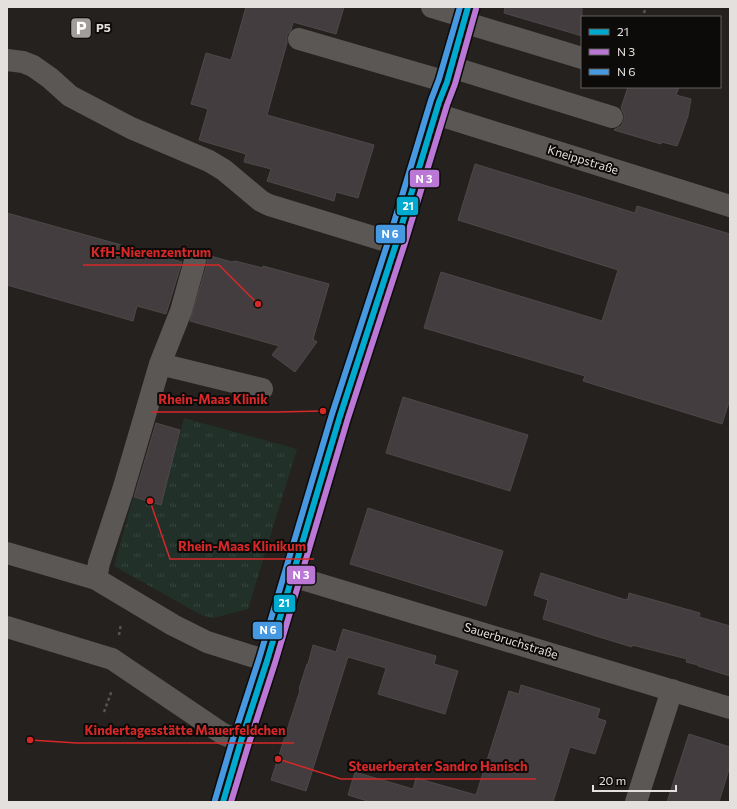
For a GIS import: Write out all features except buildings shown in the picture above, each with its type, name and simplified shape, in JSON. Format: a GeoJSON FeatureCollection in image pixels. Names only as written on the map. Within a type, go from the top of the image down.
{"type":"FeatureCollection","features":[{"type":"Feature","properties":{"kind":"street"},"geometry":{"type":"LineString","coordinates":[[432,7],[465,15],[581,58]]}},
{"type":"Feature","properties":{"kind":"street"},"geometry":{"type":"LineString","coordinates":[[223,802],[267,661],[342,409],[396,244],[439,102],[449,75],[465,15]]}},
{"type":"Feature","properties":{"kind":"street"},"geometry":{"type":"LineString","coordinates":[[299,38],[612,117]]}},
{"type":"Feature","properties":{"kind":"street"},"geometry":{"type":"LineString","coordinates":[[7,60],[23,62],[33,66],[50,78],[70,96],[131,128],[209,161],[224,170],[269,205],[396,244]]}},
{"type":"Feature","properties":{"kind":"street","name":"Kneippstraße"},"geometry":{"type":"LineString","coordinates":[[436,114],[730,206]]}},
{"type":"Feature","properties":{"kind":"street"},"geometry":{"type":"LineString","coordinates":[[96,579],[99,563],[123,490],[160,364],[181,312],[195,261]]}},
{"type":"Feature","properties":{"kind":"street"},"geometry":{"type":"LineString","coordinates":[[160,364],[262,389]]}},
{"type":"Feature","properties":{"kind":"street"},"geometry":{"type":"LineString","coordinates":[[7,553],[96,579],[173,625],[207,642],[267,661]]}},
{"type":"Feature","properties":{"kind":"street","name":"Sauerbruchstraße"},"geometry":{"type":"LineString","coordinates":[[292,576],[730,708]]}},
{"type":"Feature","properties":{"kind":"street"},"geometry":{"type":"LineString","coordinates":[[7,627],[112,659],[223,734],[241,741]]}},
{"type":"Feature","properties":{"kind":"street"},"geometry":{"type":"LineString","coordinates":[[636,802],[672,690]]}},
{"type":"Feature","properties":{"kind":"path"},"geometry":{"type":"LineString","coordinates":[[644,13],[646,7]]}},
{"type":"Feature","properties":{"kind":"green space"},"geometry":{"type":"Polygon","coordinates":[[[184,418],[297,449],[248,609],[213,618],[201,615],[114,566],[133,498],[161,505],[184,418]]]}},
{"type":"Feature","properties":{"kind":"transit line"},"geometry":{"type":"LineString","coordinates":[[215,800],[259,659],[332,414],[388,242],[460,7]]}},
{"type":"Feature","properties":{"kind":"transit line","name":"21"},"geometry":{"type":"LineString","coordinates":[[223,802],[267,661],[340,416],[396,244],[439,102],[447,82],[468,7]]}},
{"type":"Feature","properties":{"kind":"transit line"},"geometry":{"type":"LineString","coordinates":[[231,802],[275,663],[348,418],[404,246],[447,105],[455,84],[476,9]]}},
{"type":"Feature","properties":{"kind":"place","name":"P5"},"geometry":{"type":"Point","coordinates":[81,28]}},
{"type":"Feature","properties":{"kind":"place","name":"KfH-Nierenzentrum"},"geometry":{"type":"Point","coordinates":[258,304]}},
{"type":"Feature","properties":{"kind":"place","name":"Rhein-Maas Klinik"},"geometry":{"type":"Point","coordinates":[323,411]}},
{"type":"Feature","properties":{"kind":"place","name":"Rhein-Maas Klinikum"},"geometry":{"type":"Point","coordinates":[150,501]}},
{"type":"Feature","properties":{"kind":"place","name":"Kindertagesstätte Mauerfeldchen"},"geometry":{"type":"Point","coordinates":[30,740]}},
{"type":"Feature","properties":{"kind":"place","name":"Steuerberater Sandro Hanisch"},"geometry":{"type":"Point","coordinates":[278,759]}}]}
